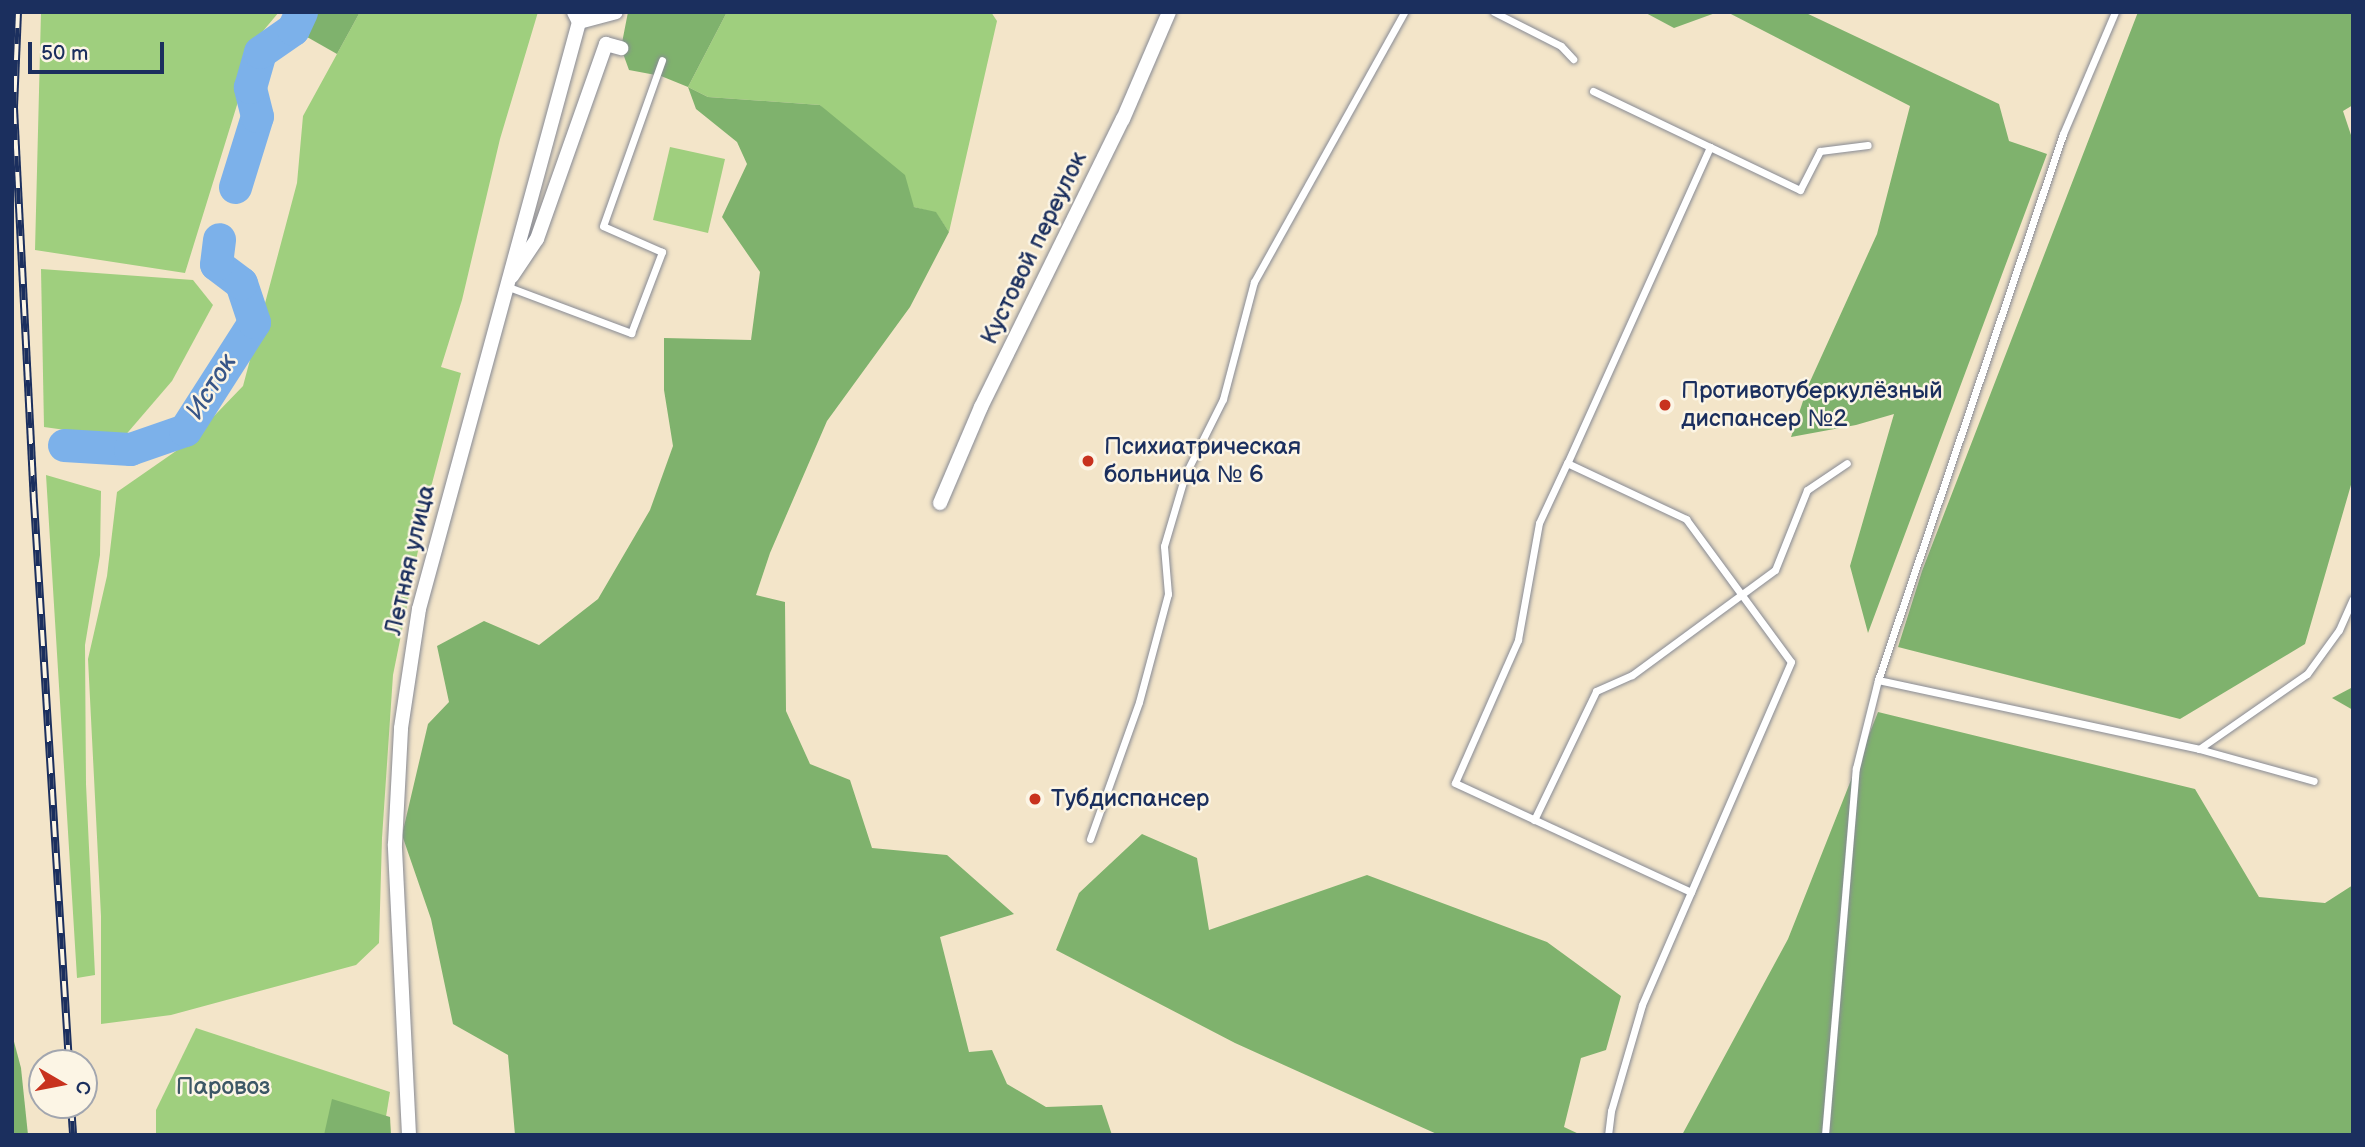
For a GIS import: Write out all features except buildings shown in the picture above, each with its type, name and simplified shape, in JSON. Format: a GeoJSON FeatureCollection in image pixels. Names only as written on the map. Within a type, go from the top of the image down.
{"type":"FeatureCollection","features":[{"type":"Feature","properties":{"kind":"street"},"geometry":{"type":"LineString","coordinates":[[577,17],[616,12]]}},
{"type":"Feature","properties":{"kind":"street","name":"Кустовой переулок"},"geometry":{"type":"LineString","coordinates":[[940,503],[981,407],[1123,120],[1169,12]]}},
{"type":"Feature","properties":{"kind":"street","name":"Летняя улица"},"geometry":{"type":"LineString","coordinates":[[409,1135],[395,844],[401,728],[419,609],[577,17]]}},
{"type":"Feature","properties":{"kind":"street"},"geometry":{"type":"LineString","coordinates":[[505,286],[537,239],[606,44],[621,48]]}},
{"type":"Feature","properties":{"kind":"lane"},"geometry":{"type":"LineString","coordinates":[[1090,839],[1139,702],[1168,594],[1164,546],[1185,475],[1223,399],[1254,282],[1404,12]]}},
{"type":"Feature","properties":{"kind":"lane"},"geometry":{"type":"LineString","coordinates":[[1494,12],[1561,47],[1573,59]]}},
{"type":"Feature","properties":{"kind":"lane"},"geometry":{"type":"LineString","coordinates":[[1825,1135],[1856,768],[1878,680],[2063,134],[2115,12]]}},
{"type":"Feature","properties":{"kind":"lane"},"geometry":{"type":"LineString","coordinates":[[505,286],[631,333],[662,252],[603,226],[662,61]]}},
{"type":"Feature","properties":{"kind":"lane"},"geometry":{"type":"LineString","coordinates":[[1593,91],[1800,190],[1820,151],[1868,145]]}},
{"type":"Feature","properties":{"kind":"lane"},"geometry":{"type":"LineString","coordinates":[[1691,892],[1455,783],[1518,640],[1539,523],[1710,147]]}},
{"type":"Feature","properties":{"kind":"lane"},"geometry":{"type":"LineString","coordinates":[[1567,463],[1686,519],[1791,662],[1642,1005],[1611,1111],[1608,1135]]}},
{"type":"Feature","properties":{"kind":"lane"},"geometry":{"type":"LineString","coordinates":[[1534,820],[1596,691],[1632,675],[1775,570],[1807,490],[1847,463]]}},
{"type":"Feature","properties":{"kind":"lane"},"geometry":{"type":"LineString","coordinates":[[2199,749],[2307,674],[2339,631],[2353,599]]}},
{"type":"Feature","properties":{"kind":"lane"},"geometry":{"type":"LineString","coordinates":[[1878,680],[2199,749],[2314,781]]}},
{"type":"Feature","properties":{"kind":"green space"},"geometry":{"type":"Polygon","coordinates":[[[41,12],[279,12],[258,37],[185,273],[35,250],[41,12]]]}},
{"type":"Feature","properties":{"kind":"green space"},"geometry":{"type":"Polygon","coordinates":[[[301,12],[360,12],[337,54],[293,29],[301,12]]]}},
{"type":"Feature","properties":{"kind":"green space"},"geometry":{"type":"Polygon","coordinates":[[[360,12],[538,12],[500,139],[462,300],[441,367],[461,373],[430,491],[393,675],[382,838],[379,943],[356,965],[171,1015],[101,1024],[101,916],[88,659],[107,576],[117,492],[189,442],[243,386],[297,183],[303,116],[360,12]]]}},
{"type":"Feature","properties":{"kind":"green space"},"geometry":{"type":"Polygon","coordinates":[[[628,12],[727,12],[688,87],[661,76],[629,70],[621,48],[628,12]]]}},
{"type":"Feature","properties":{"kind":"green space"},"geometry":{"type":"Polygon","coordinates":[[[727,12],[991,12],[997,21],[949,232],[936,213],[914,207],[820,105],[708,97],[688,87],[727,12]]]}},
{"type":"Feature","properties":{"kind":"green space"},"geometry":{"type":"Polygon","coordinates":[[[1644,12],[1718,12],[1674,28],[1644,12]]]}},
{"type":"Feature","properties":{"kind":"green space"},"geometry":{"type":"Polygon","coordinates":[[[1727,12],[1804,12],[1999,104],[2009,141],[2047,154],[1868,633],[1850,566],[1894,414],[1856,425],[1791,437],[1808,386],[1877,234],[1910,106],[1727,12]]]}},
{"type":"Feature","properties":{"kind":"green space"},"geometry":{"type":"Polygon","coordinates":[[[2138,12],[2353,12],[2353,105],[2343,111],[2353,141],[2353,478],[2305,644],[2180,719],[1898,647],[1922,571],[2138,12]]]}},
{"type":"Feature","properties":{"kind":"green space"},"geometry":{"type":"Polygon","coordinates":[[[688,87],[708,97],[820,105],[905,175],[914,207],[936,212],[949,232],[910,307],[827,421],[770,553],[756,595],[785,602],[786,711],[810,764],[850,780],[872,848],[947,855],[1014,914],[940,937],[969,1052],[992,1050],[1007,1084],[1046,1107],[1102,1105],[1112,1135],[515,1135],[508,1055],[453,1024],[431,919],[402,835],[428,724],[449,702],[437,646],[484,621],[539,645],[598,599],[650,510],[673,446],[664,390],[664,338],[751,340],[760,272],[722,217],[747,164],[737,142],[696,109],[688,87]]]}},
{"type":"Feature","properties":{"kind":"green space"},"geometry":{"type":"Polygon","coordinates":[[[670,147],[725,159],[708,233],[653,220],[670,147]]]}},
{"type":"Feature","properties":{"kind":"green space"},"geometry":{"type":"Polygon","coordinates":[[[41,269],[193,280],[213,305],[172,381],[123,438],[44,427],[41,269]]]}},
{"type":"Feature","properties":{"kind":"green space"},"geometry":{"type":"Polygon","coordinates":[[[46,475],[101,491],[100,555],[85,645],[86,784],[95,975],[77,978],[46,475]]]}},
{"type":"Feature","properties":{"kind":"green space"},"geometry":{"type":"Polygon","coordinates":[[[2353,687],[2353,710],[2332,698],[2353,687]]]}},
{"type":"Feature","properties":{"kind":"green space"},"geometry":{"type":"Polygon","coordinates":[[[1878,712],[2195,789],[2259,897],[2325,903],[2353,885],[2353,1135],[1682,1135],[1788,939],[1878,712]]]}},
{"type":"Feature","properties":{"kind":"green space"},"geometry":{"type":"Polygon","coordinates":[[[1142,834],[1197,858],[1209,930],[1367,875],[1547,942],[1621,996],[1606,1050],[1581,1058],[1564,1127],[1581,1135],[1439,1135],[1235,1043],[1056,950],[1079,893],[1142,834]]]}},
{"type":"Feature","properties":{"kind":"green space","name":"Паровоз"},"geometry":{"type":"Polygon","coordinates":[[[196,1028],[390,1092],[383,1135],[156,1135],[156,1110],[196,1028]]]}},
{"type":"Feature","properties":{"kind":"green space"},"geometry":{"type":"Polygon","coordinates":[[[12,1034],[21,1068],[28,1135],[12,1135],[12,1034]]]}},
{"type":"Feature","properties":{"kind":"green space"},"geometry":{"type":"Polygon","coordinates":[[[332,1099],[390,1117],[391,1135],[324,1135],[332,1099]]]}},
{"type":"Feature","properties":{"kind":"waterway","name":"Исток"},"geometry":{"type":"LineString","coordinates":[[235,187],[257,116],[250,87],[260,52],[293,29],[301,12]]}},
{"type":"Feature","properties":{"kind":"waterway","name":"Исток"},"geometry":{"type":"LineString","coordinates":[[64,445],[130,449],[185,430],[254,322],[241,283],[216,264],[219,239]]}},
{"type":"Feature","properties":{"kind":"railway"},"geometry":{"type":"LineString","coordinates":[[18,12],[14,108],[34,502],[68,1049]]}},
{"type":"Feature","properties":{"kind":"railway"},"geometry":{"type":"LineString","coordinates":[[72,1119],[73,1135]]}},
{"type":"Feature","properties":{"kind":"place","name":"Противотуберкулёзный диспансер №2"},"geometry":{"type":"Point","coordinates":[1665,405]}},
{"type":"Feature","properties":{"kind":"place","name":"Психиатрическая больница № 6"},"geometry":{"type":"Point","coordinates":[1088,461]}},
{"type":"Feature","properties":{"kind":"place","name":"Тубдиспансер"},"geometry":{"type":"Point","coordinates":[1035,799]}}]}
